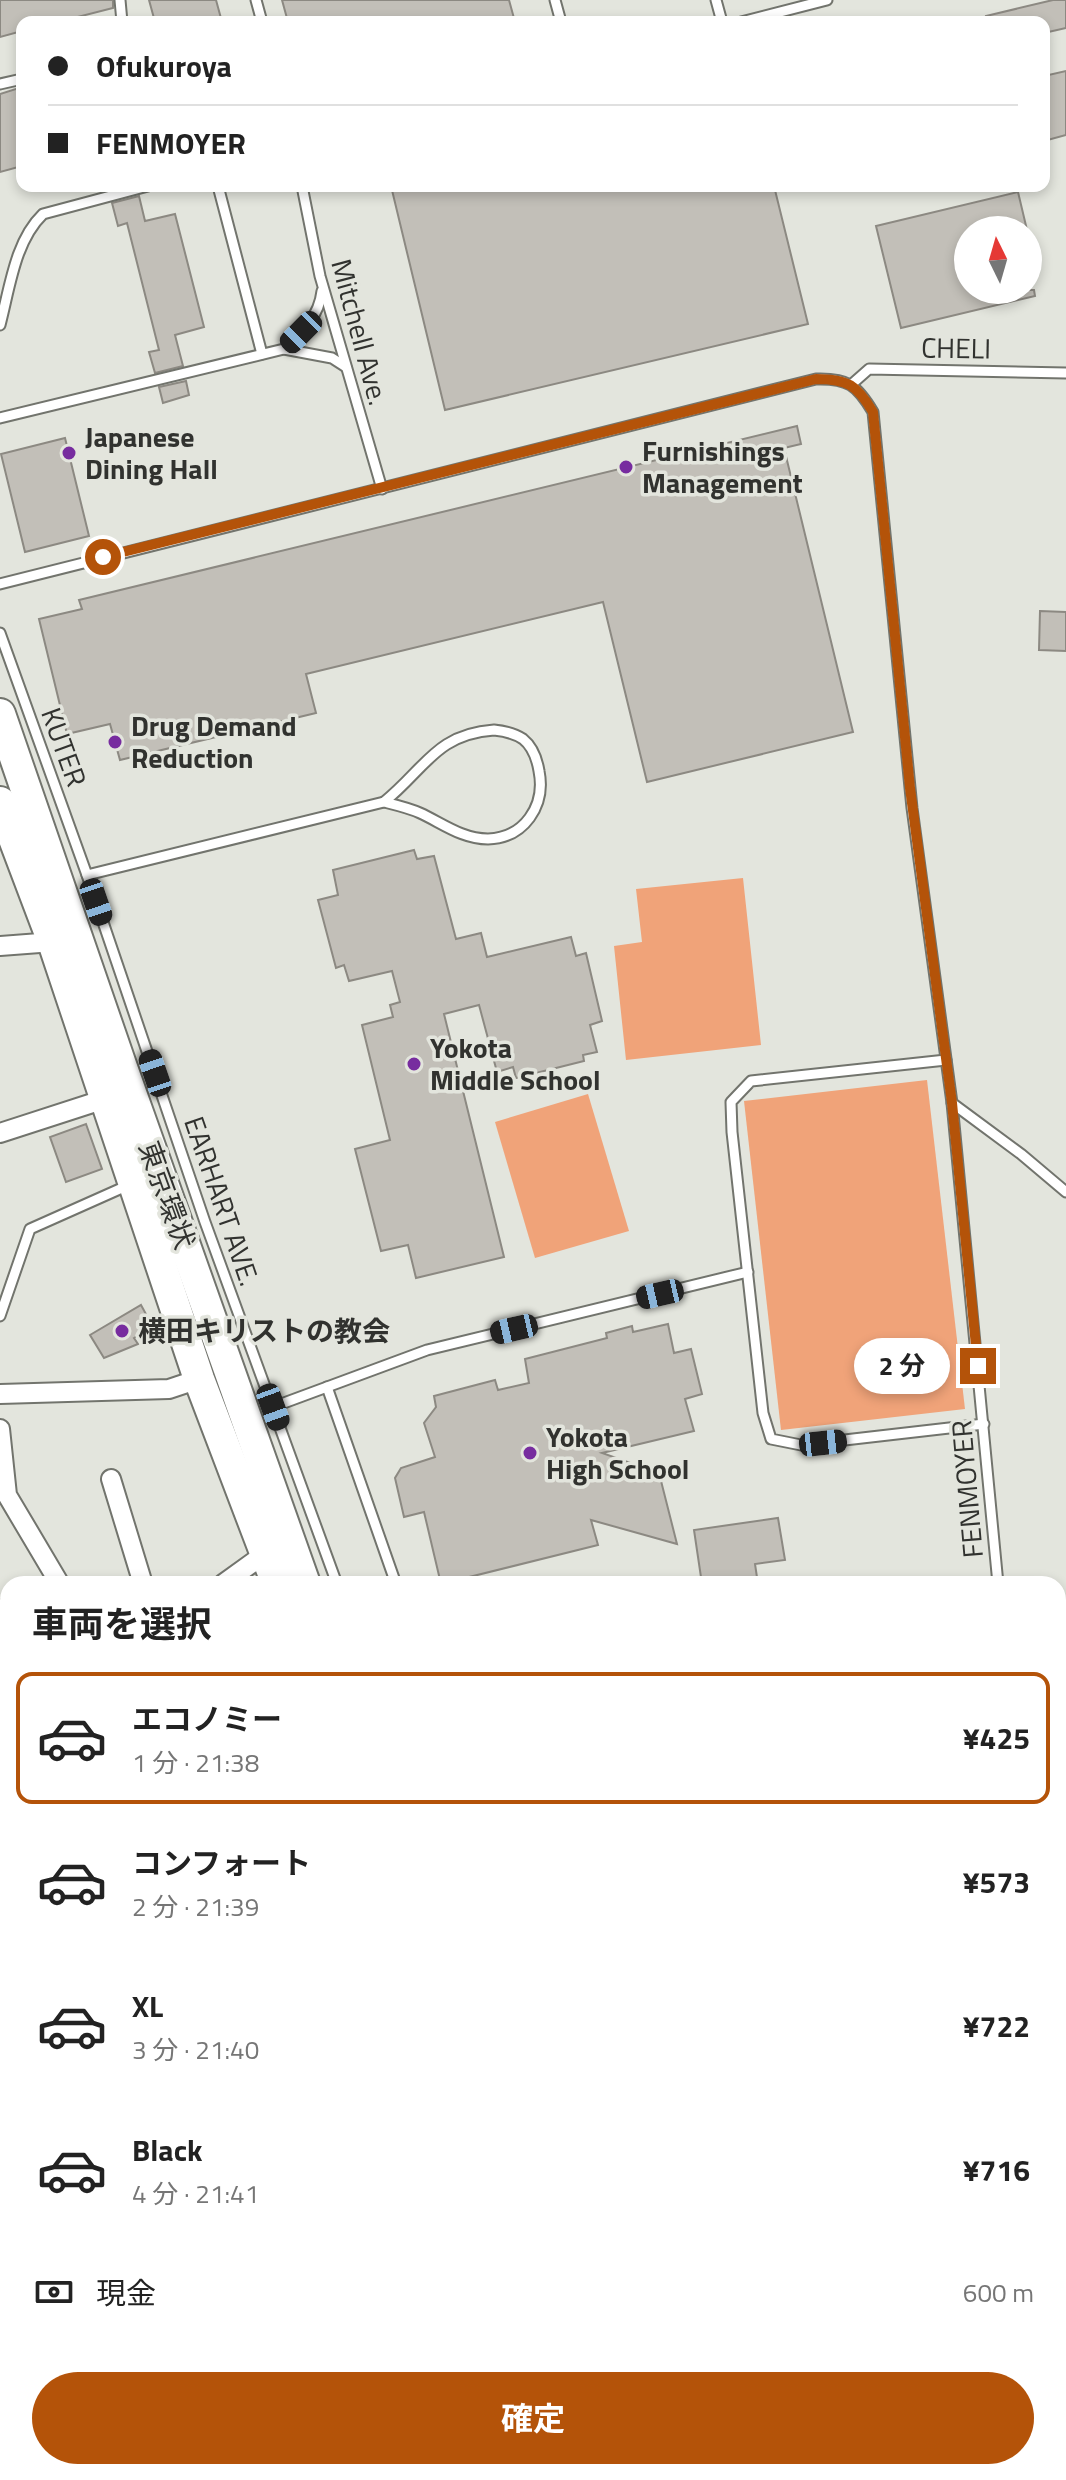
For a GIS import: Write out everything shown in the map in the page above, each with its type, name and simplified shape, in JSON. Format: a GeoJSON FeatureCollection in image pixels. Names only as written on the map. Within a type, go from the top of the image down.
{"type":"FeatureCollection","features":[{"type":"Feature","properties":{"kind":"highway","name":"東京環状"},"geometry":{"type":"LineString","coordinates":[[0,714],[125,1078],[278,1548],[277,1576]]}},
{"type":"Feature","properties":{"kind":"highway","name":"東京環状"},"geometry":{"type":"LineString","coordinates":[[3,819],[53,942],[199,1379],[278,1548],[299,1576]]}},
{"type":"Feature","properties":{"kind":"street"},"geometry":{"type":"LineString","coordinates":[[0,946],[53,942]]}},
{"type":"Feature","properties":{"kind":"street"},"geometry":{"type":"LineString","coordinates":[[0,1133],[105,1099]]}},
{"type":"Feature","properties":{"kind":"street"},"geometry":{"type":"LineString","coordinates":[[0,1394],[169,1389],[199,1379]]}},
{"type":"Feature","properties":{"kind":"street"},"geometry":{"type":"LineString","coordinates":[[0,1429],[7,1495],[55,1576]]}},
{"type":"Feature","properties":{"kind":"street"},"geometry":{"type":"LineString","coordinates":[[111,1479],[141,1576]]}},
{"type":"Feature","properties":{"kind":"street"},"geometry":{"type":"LineString","coordinates":[[235,1576],[278,1548]]}},
{"type":"Feature","properties":{"kind":"lane"},"geometry":{"type":"LineString","coordinates":[[764,16],[827,0]]}},
{"type":"Feature","properties":{"kind":"lane"},"geometry":{"type":"LineString","coordinates":[[0,325],[22,243],[31,225],[43,214],[126,192]]}},
{"type":"Feature","properties":{"kind":"lane"},"geometry":{"type":"LineString","coordinates":[[220,192],[262,354]]}},
{"type":"Feature","properties":{"kind":"lane","name":"Mitchell Ave."},"geometry":{"type":"LineString","coordinates":[[303,192],[322,284],[382,489]]}},
{"type":"Feature","properties":{"kind":"lane"},"geometry":{"type":"LineString","coordinates":[[284,349],[314,317],[320,303],[322,284]]}},
{"type":"Feature","properties":{"kind":"lane"},"geometry":{"type":"LineString","coordinates":[[0,418],[284,349],[332,358],[346,367]]}},
{"type":"Feature","properties":{"kind":"lane","name":"CHELI"},"geometry":{"type":"LineString","coordinates":[[852,384],[869,369],[1066,373]]}},
{"type":"Feature","properties":{"kind":"lane"},"geometry":{"type":"LineString","coordinates":[[0,584],[9,579],[816,379],[837,379],[852,384],[873,412],[912,808],[952,1103],[1066,1192]]}},
{"type":"Feature","properties":{"kind":"lane","name":"KUTER"},"geometry":{"type":"LineString","coordinates":[[0,633],[87,875]]}},
{"type":"Feature","properties":{"kind":"lane"},"geometry":{"type":"LineString","coordinates":[[87,875],[384,802],[408,783],[433,753],[453,738],[472,731],[509,732],[530,747],[537,760],[540,796],[537,806],[526,822],[504,837],[468,837],[418,813],[384,802]]}},
{"type":"Feature","properties":{"kind":"lane","name":"EARHART AVE."},"geometry":{"type":"LineString","coordinates":[[87,875],[205,1222],[334,1576]]}},
{"type":"Feature","properties":{"kind":"lane"},"geometry":{"type":"LineString","coordinates":[[946,1060],[751,1081],[731,1102],[732,1132],[763,1413],[771,1439],[801,1445],[984,1424]]}},
{"type":"Feature","properties":{"kind":"lane","name":"FENMOYER"},"geometry":{"type":"LineString","coordinates":[[952,1103],[997,1576]]}},
{"type":"Feature","properties":{"kind":"lane"},"geometry":{"type":"LineString","coordinates":[[0,1316],[30,1229],[134,1183]]}},
{"type":"Feature","properties":{"kind":"lane"},"geometry":{"type":"LineString","coordinates":[[273,1407],[427,1350],[748,1272]]}},
{"type":"Feature","properties":{"kind":"lane"},"geometry":{"type":"LineString","coordinates":[[327,1387],[393,1576]]}},
{"type":"Feature","properties":{"kind":"shaded area"},"geometry":{"type":"Polygon","coordinates":[[[743,878],[761,1045],[626,1060],[614,946],[642,942],[636,889],[743,878]]]}},
{"type":"Feature","properties":{"kind":"shaded area"},"geometry":{"type":"Polygon","coordinates":[[[927,1080],[965,1409],[781,1430],[744,1101],[927,1080]]]}},
{"type":"Feature","properties":{"kind":"shaded area"},"geometry":{"type":"Polygon","coordinates":[[[588,1094],[629,1231],[535,1258],[495,1122],[588,1094]]]}},
{"type":"Feature","properties":{"kind":"building"},"geometry":{"type":"Polygon","coordinates":[[[0,0],[113,0],[113,8],[82,16],[16,16],[16,33],[0,37],[0,0]]]}},
{"type":"Feature","properties":{"kind":"building"},"geometry":{"type":"Polygon","coordinates":[[[149,0],[216,0],[220,16],[153,16],[149,0]]]}},
{"type":"Feature","properties":{"kind":"building"},"geometry":{"type":"Polygon","coordinates":[[[282,0],[509,0],[513,16],[286,16],[282,0]]]}},
{"type":"Feature","properties":{"kind":"building"},"geometry":{"type":"Polygon","coordinates":[[[1053,0],[1066,0],[1066,28],[1050,32],[1050,16],[986,16],[1053,0]]]}},
{"type":"Feature","properties":{"kind":"building"},"geometry":{"type":"Polygon","coordinates":[[[1066,71],[1066,135],[1050,139],[1050,75],[1066,71]]]}},
{"type":"Feature","properties":{"kind":"building"},"geometry":{"type":"Polygon","coordinates":[[[16,89],[16,168],[0,172],[0,94],[16,89]]]}},
{"type":"Feature","properties":{"kind":"building"},"geometry":{"type":"Polygon","coordinates":[[[392,192],[775,192],[808,324],[445,410],[392,192]]]}},
{"type":"Feature","properties":{"kind":"building"},"geometry":{"type":"Polygon","coordinates":[[[1018,192],[1024,216],[954,216],[954,304],[1002,304],[901,328],[876,226],[1018,192]]]}},
{"type":"Feature","properties":{"kind":"building"},"geometry":{"type":"Polygon","coordinates":[[[139,196],[145,221],[175,214],[204,327],[175,335],[183,366],[155,373],[149,352],[159,350],[127,223],[118,226],[112,203],[139,196]]]}},
{"type":"Feature","properties":{"kind":"building"},"geometry":{"type":"Polygon","coordinates":[[[186,381],[189,395],[163,403],[159,387],[186,381]]]}},
{"type":"Feature","properties":{"kind":"building"},"geometry":{"type":"Polygon","coordinates":[[[797,426],[801,444],[784,448],[853,732],[647,782],[603,602],[306,674],[316,713],[120,760],[110,724],[67,734],[39,619],[82,609],[79,600],[797,426]]]}},
{"type":"Feature","properties":{"kind":"building"},"geometry":{"type":"Polygon","coordinates":[[[65,438],[89,536],[25,552],[1,454],[65,438]]]}},
{"type":"Feature","properties":{"kind":"building"},"geometry":{"type":"Polygon","coordinates":[[[1040,611],[1066,612],[1066,651],[1039,650],[1040,611]]]}},
{"type":"Feature","properties":{"kind":"building","name":"Yokota Middle School"},"geometry":{"type":"Polygon","coordinates":[[[414,850],[417,859],[434,856],[456,939],[481,933],[487,957],[571,937],[576,956],[586,953],[602,1021],[590,1025],[597,1052],[583,1055],[584,1061],[516,1078],[513,1067],[497,1072],[479,1005],[444,1014],[504,1257],[416,1278],[408,1245],[381,1251],[355,1149],[390,1140],[362,1025],[393,1017],[390,1005],[400,1002],[392,971],[349,981],[344,965],[336,968],[318,900],[338,895],[333,870],[414,850]]]}},
{"type":"Feature","properties":{"kind":"building"},"geometry":{"type":"Polygon","coordinates":[[[86,1124],[102,1169],[66,1182],[50,1137],[86,1124]]]}},
{"type":"Feature","properties":{"kind":"building","name":"横田キリストの教会"},"geometry":{"type":"Polygon","coordinates":[[[141,1305],[153,1327],[134,1338],[138,1344],[104,1358],[90,1335],[141,1305]]]}},
{"type":"Feature","properties":{"kind":"building","name":"Yokota High School"},"geometry":{"type":"Polygon","coordinates":[[[668,1324],[674,1353],[691,1349],[702,1394],[685,1399],[694,1431],[602,1453],[659,1473],[677,1544],[591,1520],[598,1545],[473,1576],[439,1576],[424,1512],[404,1517],[395,1478],[401,1468],[435,1457],[424,1423],[436,1407],[434,1396],[495,1380],[498,1390],[529,1383],[525,1359],[607,1338],[606,1333],[632,1326],[633,1332],[668,1324]]]}},
{"type":"Feature","properties":{"kind":"building","name":"Yokota High School"},"geometry":{"type":"Polygon","coordinates":[[[778,1518],[785,1560],[755,1564],[757,1576],[701,1576],[694,1530],[778,1518]]]}},
{"type":"Feature","properties":{"kind":"place","name":"Japanese Dining Hall"},"geometry":{"type":"Point","coordinates":[69,453]}},
{"type":"Feature","properties":{"kind":"place","name":"Furnishings Management"},"geometry":{"type":"Point","coordinates":[626,467]}},
{"type":"Feature","properties":{"kind":"place","name":"Drug Demand Reduction"},"geometry":{"type":"Point","coordinates":[115,742]}},
{"type":"Feature","properties":{"kind":"place","name":"Yokota Middle School"},"geometry":{"type":"Point","coordinates":[414,1064]}},
{"type":"Feature","properties":{"kind":"place","name":"横田キリストの教会"},"geometry":{"type":"Point","coordinates":[122,1331]}},
{"type":"Feature","properties":{"kind":"place","name":"Yokota High School"},"geometry":{"type":"Point","coordinates":[530,1453]}},
{"type":"Feature","properties":{"kind":"route"},"geometry":{"type":"LineString","coordinates":[[103,557],[816,379],[837,379],[852,384],[873,412],[910,788],[952,1103],[978,1366]]}}]}
